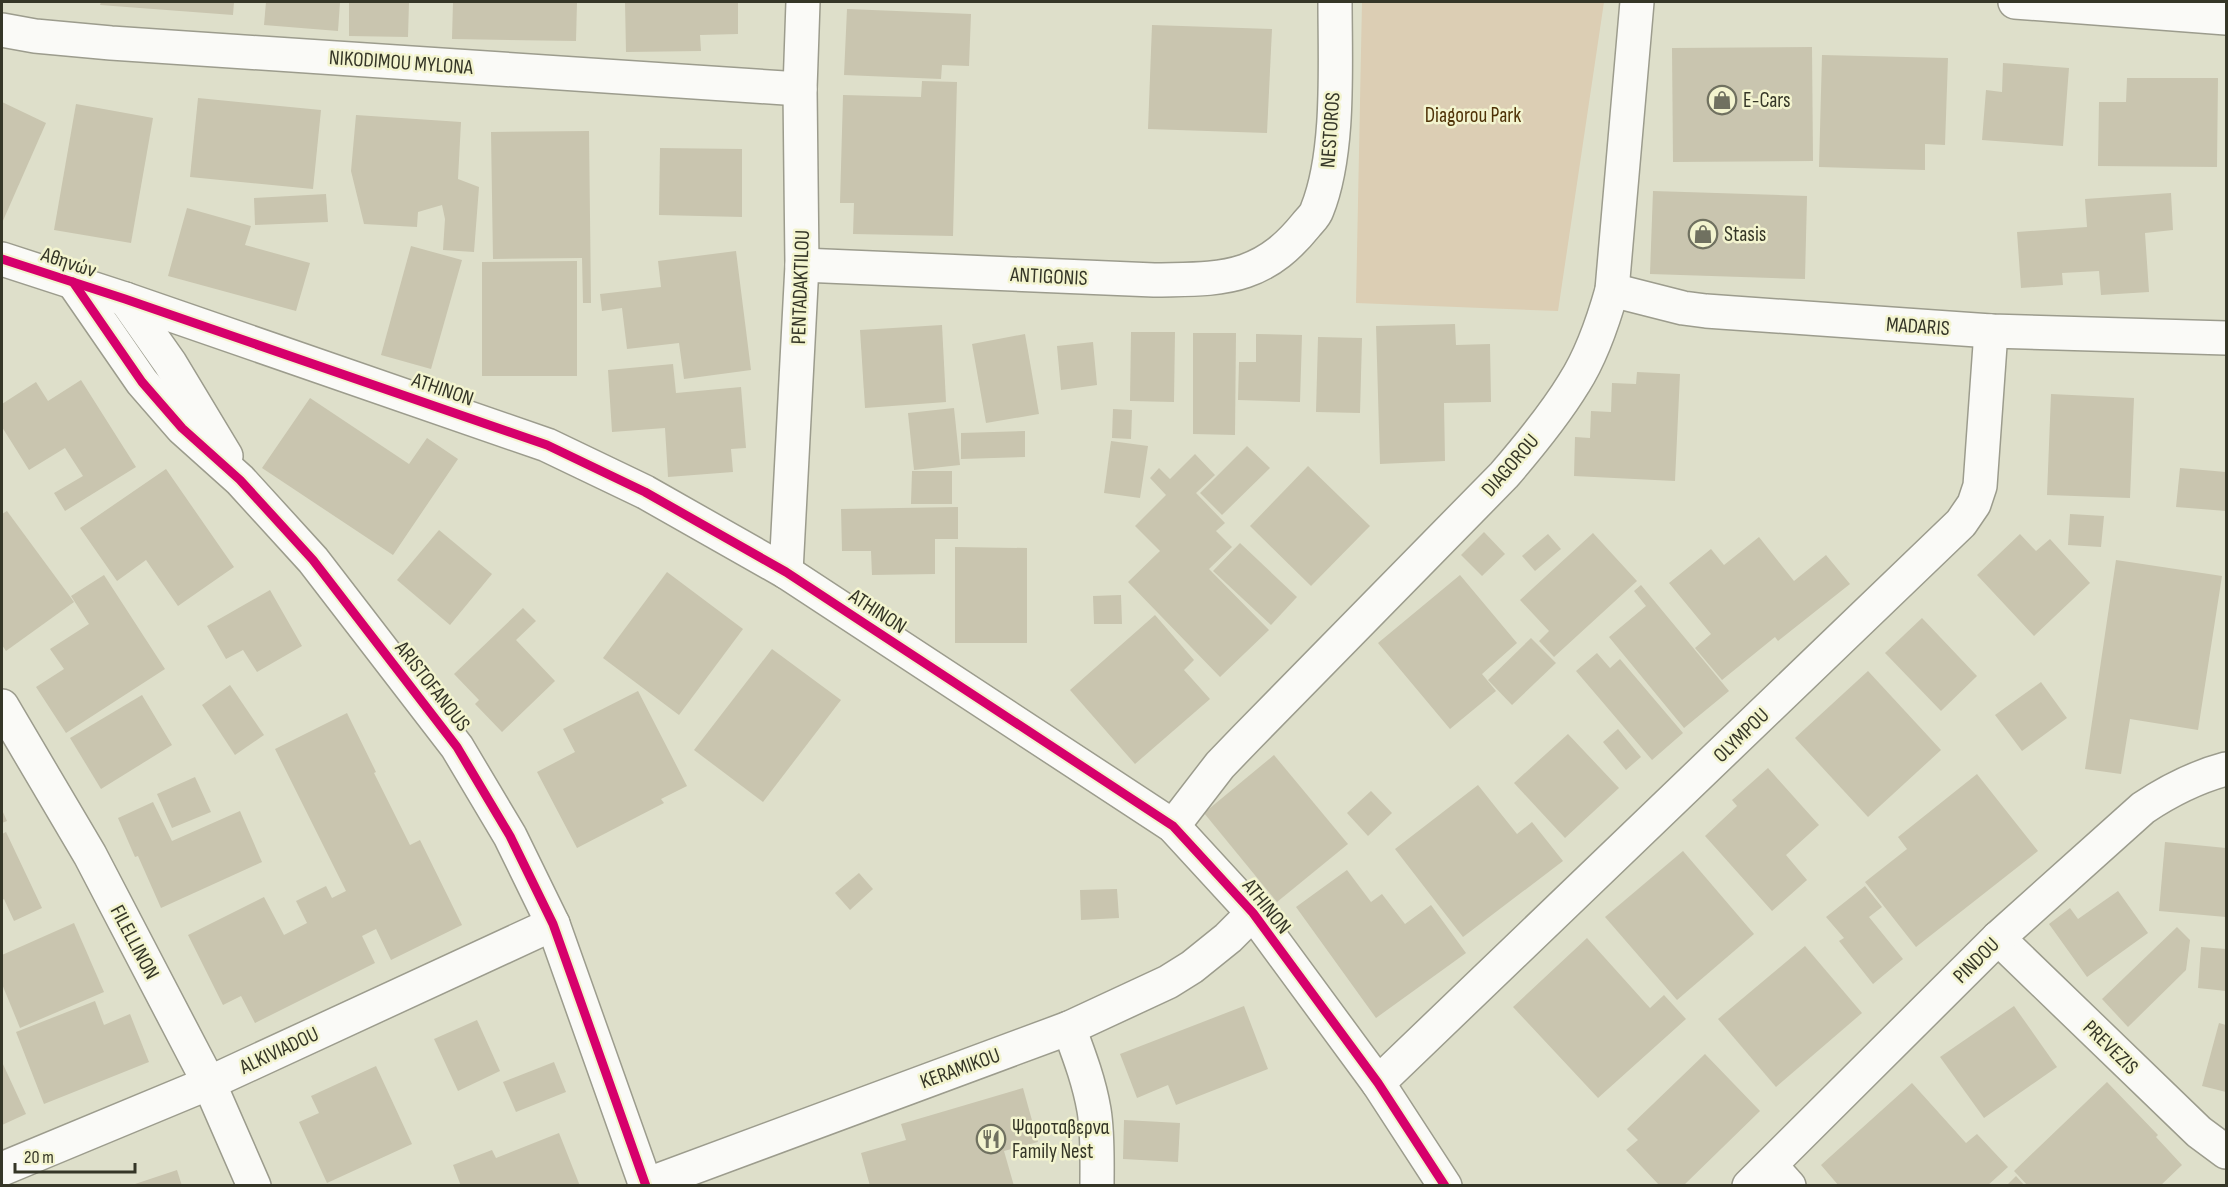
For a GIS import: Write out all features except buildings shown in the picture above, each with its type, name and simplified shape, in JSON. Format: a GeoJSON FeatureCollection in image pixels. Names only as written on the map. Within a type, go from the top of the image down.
{"type":"FeatureCollection","features":[{"type":"Feature","properties":{"kind":"street","name":"PENTADAKTILOU"},"geometry":{"type":"LineString","coordinates":[[786,572],[802,265],[800,89],[803,2]]}},
{"type":"Feature","properties":{"kind":"street","name":"NESTOROS"},"geometry":{"type":"LineString","coordinates":[[1288,247],[1317,213],[1329,171],[1333,132],[1335,2]]}},
{"type":"Feature","properties":{"kind":"street","name":"DIAGOROU"},"geometry":{"type":"LineString","coordinates":[[1173,826],[1233,751],[1504,475],[1534,440],[1575,381],[1601,327],[1612,290],[1637,2]]}},
{"type":"Feature","properties":{"kind":"street"},"geometry":{"type":"LineString","coordinates":[[2015,2],[2226,18]]}},
{"type":"Feature","properties":{"kind":"street","name":"NIKODIMOU MYLONA"},"geometry":{"type":"LineString","coordinates":[[2,30],[35,36],[123,44],[800,89]]}},
{"type":"Feature","properties":{"kind":"street","name":"ANTIGONIS"},"geometry":{"type":"LineString","coordinates":[[802,265],[1154,280],[1204,279],[1244,271],[1288,247]]}},
{"type":"Feature","properties":{"kind":"street","name":"Αθηνών"},"geometry":{"type":"LineString","coordinates":[[2,260],[125,299]]}},
{"type":"Feature","properties":{"kind":"street","name":"ARISTOFANOUS"},"geometry":{"type":"LineString","coordinates":[[73,282],[149,390],[182,428],[240,480],[313,560],[457,747],[510,836],[553,924],[646,1185]]}},
{"type":"Feature","properties":{"kind":"street","name":"MADARIS"},"geometry":{"type":"LineString","coordinates":[[1612,290],[1694,310],[1992,331],[2226,338]]}},
{"type":"Feature","properties":{"kind":"street","name":"ARISTOFANOUS"},"geometry":{"type":"LineString","coordinates":[[125,299],[170,363],[240,480]]}},
{"type":"Feature","properties":{"kind":"street","name":"ATHINON"},"geometry":{"type":"LineString","coordinates":[[125,299],[547,445],[645,492],[786,572],[1173,826],[1253,913],[1378,1083],[1445,1185]]}},
{"type":"Feature","properties":{"kind":"street","name":"OLYMPOU"},"geometry":{"type":"LineString","coordinates":[[1378,1083],[1961,523],[1974,504],[1980,486],[1992,331]]}},
{"type":"Feature","properties":{"kind":"street","name":"FILELLINON"},"geometry":{"type":"LineString","coordinates":[[2,706],[90,855],[209,1083],[255,1185]]}},
{"type":"Feature","properties":{"kind":"street","name":"PINDOU"},"geometry":{"type":"LineString","coordinates":[[1770,1179],[1998,938],[2144,808],[2190,781],[2226,769]]}},
{"type":"Feature","properties":{"kind":"street","name":"KERAMIKOU"},"geometry":{"type":"LineString","coordinates":[[646,1185],[1069,1028],[1168,982],[1192,967],[1228,938],[1253,913]]}},
{"type":"Feature","properties":{"kind":"street","name":"ALKIVIADOU"},"geometry":{"type":"LineString","coordinates":[[2,1169],[209,1083],[553,924]]}},
{"type":"Feature","properties":{"kind":"street","name":"PREVEZIS"},"geometry":{"type":"LineString","coordinates":[[1998,938],[2199,1132],[2226,1152]]}},
{"type":"Feature","properties":{"kind":"street"},"geometry":{"type":"LineString","coordinates":[[1069,1028],[1084,1070],[1094,1111],[1097,1185]]}},
{"type":"Feature","properties":{"kind":"green space","name":"Diagorou Park"},"geometry":{"type":"Polygon","coordinates":[[[1362,2],[1604,2],[1558,311],[1356,303],[1362,2]]]}},
{"type":"Feature","properties":{"kind":"cycle path"},"geometry":{"type":"LineString","coordinates":[[2,259],[125,299],[547,445],[645,492],[786,572],[1173,826],[1253,913],[1378,1083],[1445,1186]]}},
{"type":"Feature","properties":{"kind":"cycle path"},"geometry":{"type":"LineString","coordinates":[[73,282],[142,382],[182,428],[240,480],[313,560],[457,747],[510,836],[553,924],[646,1186]]}},
{"type":"Feature","properties":{"kind":"place","name":"E-Cars"},"geometry":{"type":"Point","coordinates":[1722,100]}},
{"type":"Feature","properties":{"kind":"place","name":"Stasis"},"geometry":{"type":"Point","coordinates":[1703,234]}},
{"type":"Feature","properties":{"kind":"place","name":"Ψαροταβερνα Family Nest"},"geometry":{"type":"Point","coordinates":[991,1139]}}]}
